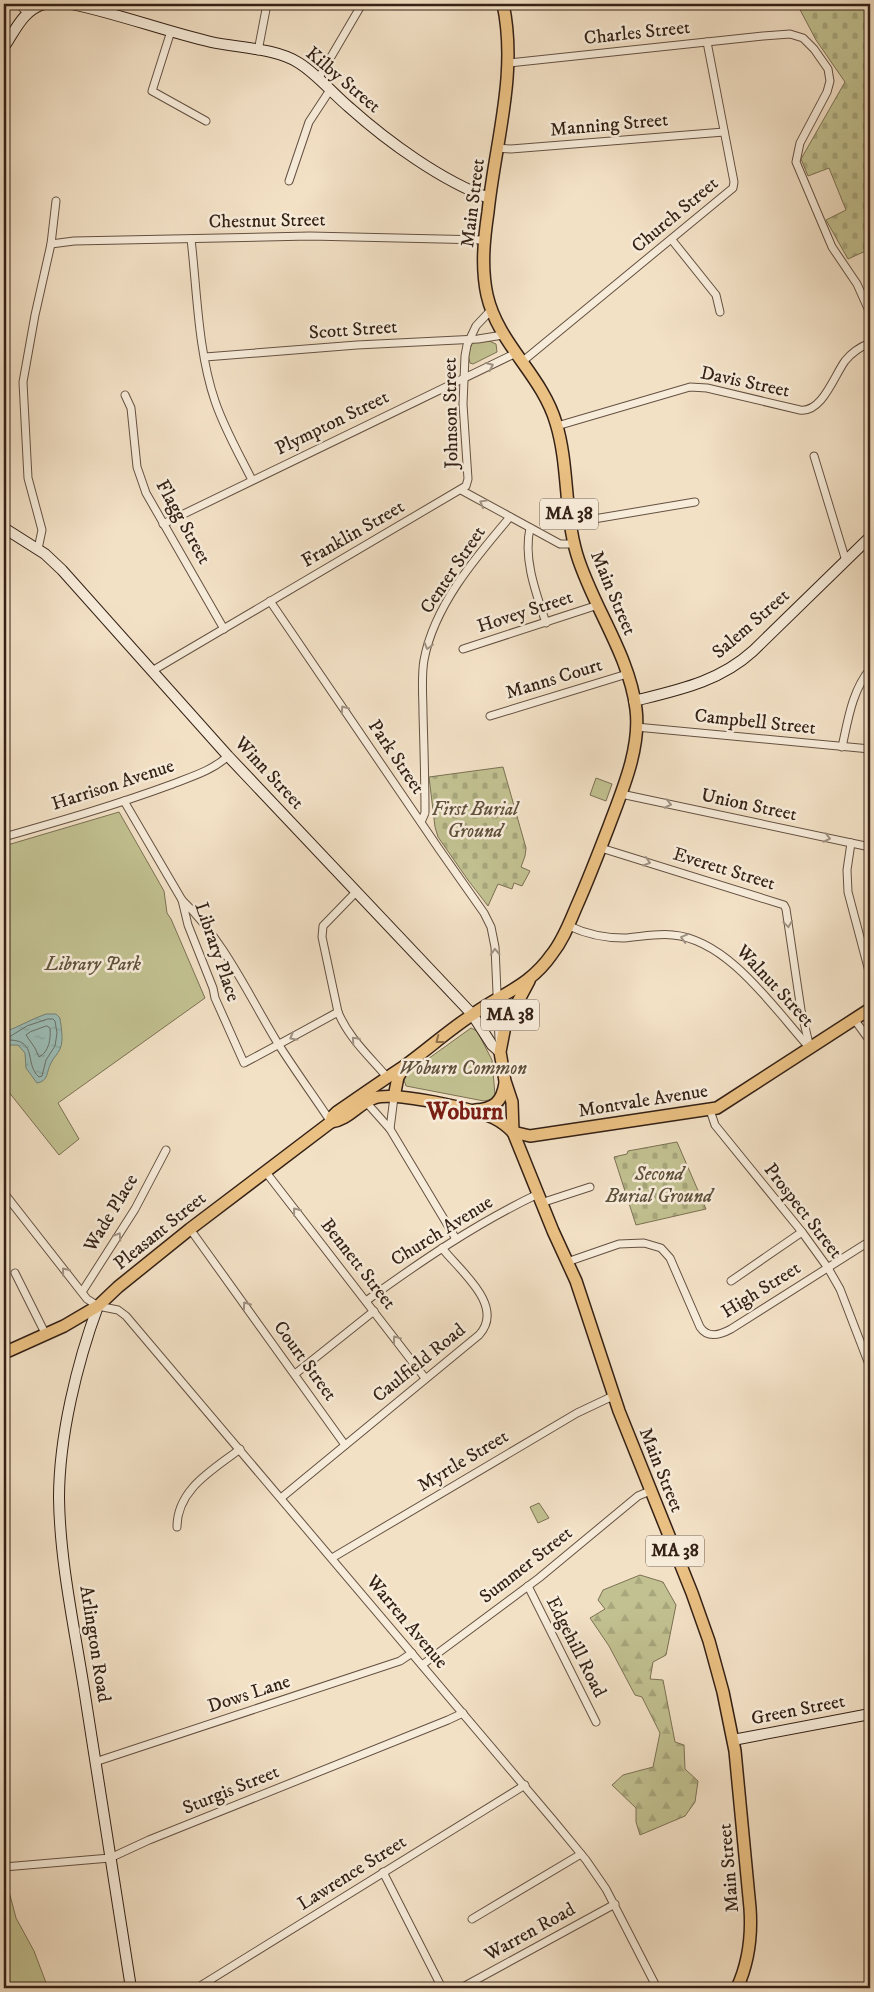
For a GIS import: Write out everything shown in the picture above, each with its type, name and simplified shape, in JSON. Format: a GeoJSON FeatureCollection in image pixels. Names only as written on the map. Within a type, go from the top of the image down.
{"type":"FeatureCollection","features":[{"type":"Feature","properties":{"kind":"main road","name":"Main Street"},"geometry":{"type":"LineString","coordinates":[[503,4],[508,30],[509,62],[484,240],[485,281],[491,310],[503,335],[546,396],[557,426],[574,544],[583,573],[627,674],[634,701],[636,727],[632,756],[621,794],[569,926],[552,955],[529,981],[505,1026],[500,1052],[513,1110],[512,1132],[584,1305],[613,1396],[694,1597],[709,1641],[733,1740],[743,1824],[751,1929],[748,1956],[737,1988]]}},
{"type":"Feature","properties":{"kind":"main road","name":"Main Street"},"geometry":{"type":"LineString","coordinates":[[472,1014],[529,981]]}},
{"type":"Feature","properties":{"kind":"main road","name":"Montvale Avenue"},"geometry":{"type":"LineString","coordinates":[[512,1132],[530,1136],[710,1110],[721,1106],[737,1096],[870,1009]]}},
{"type":"Feature","properties":{"kind":"main road","name":"Pleasant Street"},"geometry":{"type":"LineString","coordinates":[[331,1122],[334,1114],[405,1065],[472,1014]]}},
{"type":"Feature","properties":{"kind":"main road"},"geometry":{"type":"LineString","coordinates":[[394,1097],[398,1077],[405,1065]]}},
{"type":"Feature","properties":{"kind":"main road"},"geometry":{"type":"LineString","coordinates":[[469,1110],[486,1109],[496,1104],[501,1097],[505,1081]]}},
{"type":"Feature","properties":{"kind":"main road","name":"Pleasant Street"},"geometry":{"type":"LineString","coordinates":[[4,1353],[46,1335],[98,1306],[118,1287],[265,1171],[331,1122],[342,1119],[366,1102],[377,1098],[394,1097],[469,1110]]}},
{"type":"Feature","properties":{"kind":"main road"},"geometry":{"type":"LineString","coordinates":[[469,1110],[500,1121],[512,1132]]}},
{"type":"Feature","properties":{"kind":"street"},"geometry":{"type":"LineString","coordinates":[[19,4],[27,14]]}},
{"type":"Feature","properties":{"kind":"street"},"geometry":{"type":"LineString","coordinates":[[4,48],[27,14],[35,7],[44,4]]}},
{"type":"Feature","properties":{"kind":"street","name":"Kilby Street"},"geometry":{"type":"LineString","coordinates":[[72,4],[214,43],[293,60],[318,79],[366,123],[401,148],[462,187],[489,198]]}},
{"type":"Feature","properties":{"kind":"street"},"geometry":{"type":"LineString","coordinates":[[258,51],[267,4]]}},
{"type":"Feature","properties":{"kind":"street"},"geometry":{"type":"LineString","coordinates":[[318,79],[362,4]]}},
{"type":"Feature","properties":{"kind":"street"},"geometry":{"type":"LineString","coordinates":[[171,31],[152,91],[206,121]]}},
{"type":"Feature","properties":{"kind":"street","name":"Charles Street"},"geometry":{"type":"LineString","coordinates":[[509,62],[772,35],[804,38],[828,70],[830,81],[825,97],[798,146],[797,165],[832,247],[857,284],[870,313]]}},
{"type":"Feature","properties":{"kind":"street","name":"Church Street"},"geometry":{"type":"LineString","coordinates":[[519,357],[672,240],[734,187],[707,42]]}},
{"type":"Feature","properties":{"kind":"street"},"geometry":{"type":"LineString","coordinates":[[289,181],[309,122],[330,90]]}},
{"type":"Feature","properties":{"kind":"street","name":"Manning Street"},"geometry":{"type":"LineString","coordinates":[[497,148],[510,150],[724,132]]}},
{"type":"Feature","properties":{"kind":"street"},"geometry":{"type":"LineString","coordinates":[[38,549],[42,530],[28,478],[23,388],[35,315],[51,244],[56,201]]}},
{"type":"Feature","properties":{"kind":"street","name":"Chestnut Street"},"geometry":{"type":"LineString","coordinates":[[51,244],[74,241],[340,236],[484,240]]}},
{"type":"Feature","properties":{"kind":"street"},"geometry":{"type":"LineString","coordinates":[[191,239],[204,357],[215,401],[252,480]]}},
{"type":"Feature","properties":{"kind":"street"},"geometry":{"type":"LineString","coordinates":[[672,240],[716,295],[720,312]]}},
{"type":"Feature","properties":{"kind":"street","name":"Johnson Street"},"geometry":{"type":"LineString","coordinates":[[461,490],[466,486],[468,479],[464,416],[466,350],[479,321],[491,310]]}},
{"type":"Feature","properties":{"kind":"street","name":"Scott Street"},"geometry":{"type":"LineString","coordinates":[[204,357],[470,339],[503,335]]}},
{"type":"Feature","properties":{"kind":"street","name":"Davis Street"},"geometry":{"type":"LineString","coordinates":[[557,426],[690,386],[707,388],[800,410],[808,410],[818,404],[851,355],[870,343]]}},
{"type":"Feature","properties":{"kind":"street","name":"Plympton Street"},"geometry":{"type":"LineString","coordinates":[[163,524],[464,378],[519,357]]}},
{"type":"Feature","properties":{"kind":"street","name":"Flagg Street"},"geometry":{"type":"LineString","coordinates":[[125,396],[131,408],[138,472],[146,493],[224,629]]}},
{"type":"Feature","properties":{"kind":"street"},"geometry":{"type":"LineString","coordinates":[[814,456],[846,561]]}},
{"type":"Feature","properties":{"kind":"street"},"geometry":{"type":"LineString","coordinates":[[461,490],[560,544],[574,544]]}},
{"type":"Feature","properties":{"kind":"street","name":"Franklin Street"},"geometry":{"type":"LineString","coordinates":[[152,671],[461,490]]}},
{"type":"Feature","properties":{"kind":"street"},"geometry":{"type":"LineString","coordinates":[[570,523],[695,502]]}},
{"type":"Feature","properties":{"kind":"street","name":"Center Street"},"geometry":{"type":"LineString","coordinates":[[421,822],[425,813],[424,667],[430,639],[442,612],[461,581],[479,555],[510,517]]}},
{"type":"Feature","properties":{"kind":"street","name":"Winn Street"},"geometry":{"type":"LineString","coordinates":[[4,528],[38,549],[62,570],[228,756],[472,1014],[492,1045],[500,1052]]}},
{"type":"Feature","properties":{"kind":"street"},"geometry":{"type":"LineString","coordinates":[[530,528],[528,544],[534,586],[546,623]]}},
{"type":"Feature","properties":{"kind":"street","name":"Salem Street"},"geometry":{"type":"LineString","coordinates":[[634,701],[699,683],[730,670],[753,651],[870,537]]}},
{"type":"Feature","properties":{"kind":"street","name":"Park Street"},"geometry":{"type":"LineString","coordinates":[[270,601],[487,918],[494,940],[500,1052]]}},
{"type":"Feature","properties":{"kind":"street","name":"Hovey Street"},"geometry":{"type":"LineString","coordinates":[[464,649],[598,605]]}},
{"type":"Feature","properties":{"kind":"street"},"geometry":{"type":"LineString","coordinates":[[842,747],[854,697],[860,682],[870,669]]}},
{"type":"Feature","properties":{"kind":"street","name":"Manns Court"},"geometry":{"type":"LineString","coordinates":[[490,716],[627,674]]}},
{"type":"Feature","properties":{"kind":"street","name":"Campbell Street"},"geometry":{"type":"LineString","coordinates":[[636,727],[870,750]]}},
{"type":"Feature","properties":{"kind":"street","name":"Harrison Avenue"},"geometry":{"type":"LineString","coordinates":[[4,837],[124,801],[193,776],[218,765],[228,756]]}},
{"type":"Feature","properties":{"kind":"street","name":"Union Street"},"geometry":{"type":"LineString","coordinates":[[621,794],[870,847]]}},
{"type":"Feature","properties":{"kind":"street"},"geometry":{"type":"LineString","coordinates":[[124,801],[182,900]]}},
{"type":"Feature","properties":{"kind":"street"},"geometry":{"type":"LineString","coordinates":[[852,843],[847,866],[848,892],[870,975]]}},
{"type":"Feature","properties":{"kind":"street","name":"Everett Street"},"geometry":{"type":"LineString","coordinates":[[601,848],[783,904],[786,909],[804,1027],[810,1048]]}},
{"type":"Feature","properties":{"kind":"street"},"geometry":{"type":"LineString","coordinates":[[356,892],[326,922],[321,931],[338,1012],[347,1030],[387,1076]]}},
{"type":"Feature","properties":{"kind":"street","name":"Library Place"},"geometry":{"type":"LineString","coordinates":[[182,900],[200,917],[222,948],[279,1045],[331,1122]]}},
{"type":"Feature","properties":{"kind":"street","name":"Library Place"},"geometry":{"type":"LineString","coordinates":[[182,900],[188,925],[213,988],[215,998],[244,1064],[279,1045]]}},
{"type":"Feature","properties":{"kind":"street","name":"Walnut Street"},"geometry":{"type":"LineString","coordinates":[[569,926],[582,932],[601,936],[625,938],[673,935],[711,947],[723,954],[764,995],[810,1048]]}},
{"type":"Feature","properties":{"kind":"street"},"geometry":{"type":"LineString","coordinates":[[279,1045],[338,1012]]}},
{"type":"Feature","properties":{"kind":"street"},"geometry":{"type":"LineString","coordinates":[[854,1019],[870,1041]]}},
{"type":"Feature","properties":{"kind":"street"},"geometry":{"type":"LineString","coordinates":[[390,1130],[394,1097]]}},
{"type":"Feature","properties":{"kind":"street"},"geometry":{"type":"LineString","coordinates":[[366,1102],[390,1130],[456,1239]]}},
{"type":"Feature","properties":{"kind":"street","name":"Prospect Street"},"geometry":{"type":"LineString","coordinates":[[710,1110],[715,1125],[802,1232],[828,1268],[840,1289],[870,1367]]}},
{"type":"Feature","properties":{"kind":"street","name":"Wade Place"},"geometry":{"type":"LineString","coordinates":[[82,1292],[135,1209],[166,1150]]}},
{"type":"Feature","properties":{"kind":"street","name":"Bennett Street"},"geometry":{"type":"LineString","coordinates":[[265,1171],[425,1378]]}},
{"type":"Feature","properties":{"kind":"street","name":"Church Avenue"},"geometry":{"type":"LineString","coordinates":[[366,1301],[411,1268],[456,1239],[540,1198],[590,1187]]}},
{"type":"Feature","properties":{"kind":"street"},"geometry":{"type":"LineString","coordinates":[[4,1193],[82,1292],[98,1306]]}},
{"type":"Feature","properties":{"kind":"street","name":"Court Street"},"geometry":{"type":"LineString","coordinates":[[190,1229],[296,1374],[345,1445]]}},
{"type":"Feature","properties":{"kind":"street"},"geometry":{"type":"LineString","coordinates":[[731,1281],[802,1232]]}},
{"type":"Feature","properties":{"kind":"street","name":"High Street"},"geometry":{"type":"LineString","coordinates":[[567,1262],[619,1244],[644,1244],[661,1248],[671,1260],[700,1327],[704,1332],[713,1335],[731,1329],[870,1241]]}},
{"type":"Feature","properties":{"kind":"street","name":"Caulfield Road"},"geometry":{"type":"LineString","coordinates":[[345,1445],[484,1329],[488,1319],[486,1304],[478,1290],[442,1248]]}},
{"type":"Feature","properties":{"kind":"street"},"geometry":{"type":"LineString","coordinates":[[15,1273],[46,1335]]}},
{"type":"Feature","properties":{"kind":"street","name":"Warren Avenue"},"geometry":{"type":"LineString","coordinates":[[98,1306],[118,1310],[124,1314],[581,1854],[603,1883],[615,1904],[657,1988]]}},
{"type":"Feature","properties":{"kind":"street","name":"Arlington Road"},"geometry":{"type":"LineString","coordinates":[[98,1306],[88,1336],[68,1419],[62,1455],[59,1498],[63,1552],[131,1988]]}},
{"type":"Feature","properties":{"kind":"street"},"geometry":{"type":"LineString","coordinates":[[296,1374],[374,1311]]}},
{"type":"Feature","properties":{"kind":"street","name":"Myrtle Street"},"geometry":{"type":"LineString","coordinates":[[332,1558],[577,1413],[613,1396]]}},
{"type":"Feature","properties":{"kind":"street"},"geometry":{"type":"LineString","coordinates":[[281,1498],[345,1445]]}},
{"type":"Feature","properties":{"kind":"street"},"geometry":{"type":"LineString","coordinates":[[177,1527],[179,1509],[189,1491],[240,1449]]}},
{"type":"Feature","properties":{"kind":"street","name":"Summer Street"},"geometry":{"type":"LineString","coordinates":[[422,1665],[528,1586],[639,1495],[650,1491]]}},
{"type":"Feature","properties":{"kind":"street","name":"Edgehill Road"},"geometry":{"type":"LineString","coordinates":[[528,1586],[596,1722]]}},
{"type":"Feature","properties":{"kind":"street","name":"Dows Lane"},"geometry":{"type":"LineString","coordinates":[[95,1762],[400,1661],[412,1653]]}},
{"type":"Feature","properties":{"kind":"street","name":"Sturgis Street"},"geometry":{"type":"LineString","coordinates":[[4,1868],[110,1858],[149,1840],[462,1713]]}},
{"type":"Feature","properties":{"kind":"street","name":"Green Street"},"geometry":{"type":"LineString","coordinates":[[733,1740],[870,1714]]}},
{"type":"Feature","properties":{"kind":"street","name":"Lawrence Street"},"geometry":{"type":"LineString","coordinates":[[197,1988],[524,1785]]}},
{"type":"Feature","properties":{"kind":"street"},"geometry":{"type":"LineString","coordinates":[[472,1919],[581,1854]]}},
{"type":"Feature","properties":{"kind":"street"},"geometry":{"type":"LineString","coordinates":[[383,1872],[442,1988]]}},
{"type":"Feature","properties":{"kind":"street","name":"Warren Road"},"geometry":{"type":"LineString","coordinates":[[462,1988],[615,1904]]}},
{"type":"Feature","properties":{"kind":"green space"},"geometry":{"type":"Polygon","coordinates":[[[797,4],[870,4],[870,249],[848,259],[826,220],[846,210],[829,168],[808,176],[801,159],[845,82],[816,40],[797,4]]]}},
{"type":"Feature","properties":{"kind":"green space"},"geometry":{"type":"Polygon","coordinates":[[[487,340],[496,344],[497,352],[473,364],[470,363],[468,355],[472,343],[487,340]]]}},
{"type":"Feature","properties":{"kind":"green space","name":"First Burial Ground"},"geometry":{"type":"Polygon","coordinates":[[[503,767],[526,848],[521,867],[530,871],[522,886],[514,883],[512,889],[498,884],[488,906],[438,837],[429,777],[503,767]]]}},
{"type":"Feature","properties":{"kind":"green space"},"geometry":{"type":"Polygon","coordinates":[[[596,778],[612,784],[606,801],[590,795],[596,778]]]}},
{"type":"Feature","properties":{"kind":"green space","name":"Library Park"},"geometry":{"type":"Polygon","coordinates":[[[119,812],[164,891],[167,913],[205,998],[58,1103],[79,1139],[59,1155],[4,1086],[4,846],[119,812]]]}},
{"type":"Feature","properties":{"kind":"green space","name":"Woburn Common"},"geometry":{"type":"Polygon","coordinates":[[[471,1028],[477,1031],[492,1060],[495,1095],[493,1099],[484,1101],[406,1086],[404,1080],[407,1074],[471,1028]]]}},
{"type":"Feature","properties":{"kind":"green space","name":"Second Burial Ground"},"geometry":{"type":"Polygon","coordinates":[[[677,1142],[706,1209],[636,1225],[614,1157],[627,1154],[628,1151],[677,1142]]]}},
{"type":"Feature","properties":{"kind":"green space"},"geometry":{"type":"Polygon","coordinates":[[[539,1503],[549,1518],[538,1523],[530,1507],[539,1503]]]}},
{"type":"Feature","properties":{"kind":"green space"},"geometry":{"type":"Polygon","coordinates":[[[640,1575],[663,1582],[676,1605],[666,1655],[653,1662],[650,1679],[663,1680],[675,1742],[684,1745],[685,1769],[698,1781],[695,1802],[685,1816],[640,1835],[636,1822],[636,1808],[612,1785],[623,1775],[653,1767],[660,1733],[642,1697],[635,1695],[609,1646],[590,1618],[605,1609],[598,1600],[603,1590],[640,1575]]]}},
{"type":"Feature","properties":{"kind":"green space"},"geometry":{"type":"Polygon","coordinates":[[[4,1880],[6,1880],[16,1918],[34,1951],[48,1988],[4,1988],[4,1880]]]}},
{"type":"Feature","properties":{"kind":"water"},"geometry":{"type":"Polygon","coordinates":[[[46,1014],[56,1014],[60,1018],[62,1042],[44,1080],[37,1083],[26,1068],[25,1053],[18,1045],[4,1045],[4,1032],[46,1014]]]}},
{"type":"Feature","properties":{"kind":"district","name":"Woburn"},"geometry":{"type":"Point","coordinates":[465,1112]}}]}
